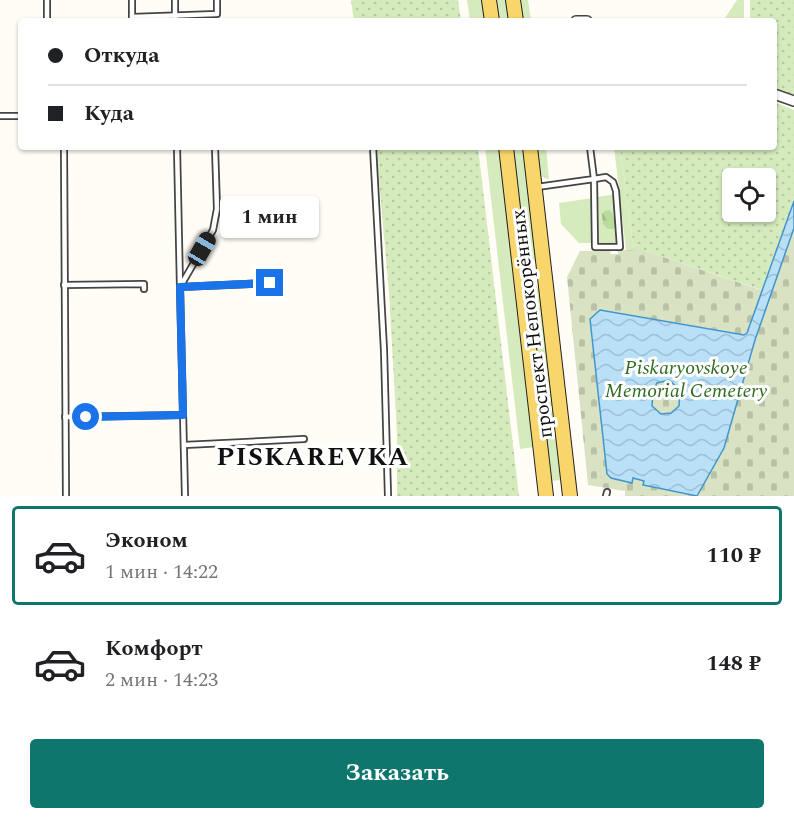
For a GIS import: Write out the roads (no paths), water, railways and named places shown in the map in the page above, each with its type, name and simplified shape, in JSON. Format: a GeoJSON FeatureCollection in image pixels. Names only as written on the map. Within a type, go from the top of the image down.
{"type":"FeatureCollection","features":[{"type":"Feature","properties":{"kind":"main road"},"geometry":{"type":"LineString","coordinates":[[489,0],[492,18]]}},
{"type":"Feature","properties":{"kind":"main road"},"geometry":{"type":"LineString","coordinates":[[513,0],[516,18]]}},
{"type":"Feature","properties":{"kind":"main road","name":"проспект Непокорённых"},"geometry":{"type":"LineString","coordinates":[[506,150],[546,496]]}},
{"type":"Feature","properties":{"kind":"main road","name":"проспект Непокорённых"},"geometry":{"type":"LineString","coordinates":[[530,150],[570,496]]}},
{"type":"Feature","properties":{"kind":"main road"},"geometry":{"type":"LineString","coordinates":[[521,274],[545,272]]}},
{"type":"Feature","properties":{"kind":"street"},"geometry":{"type":"LineString","coordinates":[[777,95],[794,101]]}},
{"type":"Feature","properties":{"kind":"lane"},"geometry":{"type":"LineString","coordinates":[[47,0],[47,18]]}},
{"type":"Feature","properties":{"kind":"lane"},"geometry":{"type":"LineString","coordinates":[[132,0],[132,18]]}},
{"type":"Feature","properties":{"kind":"lane"},"geometry":{"type":"LineString","coordinates":[[175,0],[175,18]]}},
{"type":"Feature","properties":{"kind":"lane"},"geometry":{"type":"LineString","coordinates":[[183,18],[217,14],[217,0]]}},
{"type":"Feature","properties":{"kind":"lane"},"geometry":{"type":"LineString","coordinates":[[0,116],[18,116]]}},
{"type":"Feature","properties":{"kind":"lane"},"geometry":{"type":"LineString","coordinates":[[64,150],[66,496]]}},
{"type":"Feature","properties":{"kind":"lane"},"geometry":{"type":"LineString","coordinates":[[177,150],[186,496]]}},
{"type":"Feature","properties":{"kind":"lane"},"geometry":{"type":"LineString","coordinates":[[180,287],[213,230],[217,209],[215,150]]}},
{"type":"Feature","properties":{"kind":"lane"},"geometry":{"type":"LineString","coordinates":[[373,150],[384,350],[387,496]]}},
{"type":"Feature","properties":{"kind":"lane"},"geometry":{"type":"LineString","coordinates":[[535,187],[594,179],[606,177],[613,182],[616,191],[620,247],[595,247],[594,179],[590,150]]}},
{"type":"Feature","properties":{"kind":"lane"},"geometry":{"type":"LineString","coordinates":[[180,287],[270,283]]}},
{"type":"Feature","properties":{"kind":"lane"},"geometry":{"type":"LineString","coordinates":[[64,285],[144,284],[144,289]]}},
{"type":"Feature","properties":{"kind":"lane"},"geometry":{"type":"LineString","coordinates":[[65,417],[183,415]]}},
{"type":"Feature","properties":{"kind":"lane"},"geometry":{"type":"LineString","coordinates":[[184,445],[304,439]]}},
{"type":"Feature","properties":{"kind":"water"},"geometry":{"type":"Polygon","coordinates":[[[794,201],[794,228],[755,340],[724,448],[697,496],[643,485],[644,481],[633,478],[632,483],[611,478],[607,474],[590,319],[600,310],[744,335],[747,333],[794,201]],[[669,380],[657,383],[653,391],[652,406],[661,414],[671,413],[679,406],[680,390],[669,380]]]}},
{"type":"Feature","properties":{"kind":"district","name":"PISKAREVKA"},"geometry":{"type":"Point","coordinates":[313,456]}},
{"type":"Feature","properties":{"kind":"park label","name":"Piskaryovskoye Memorial Cemetery"},"geometry":{"type":"Point","coordinates":[686,378]}}]}
